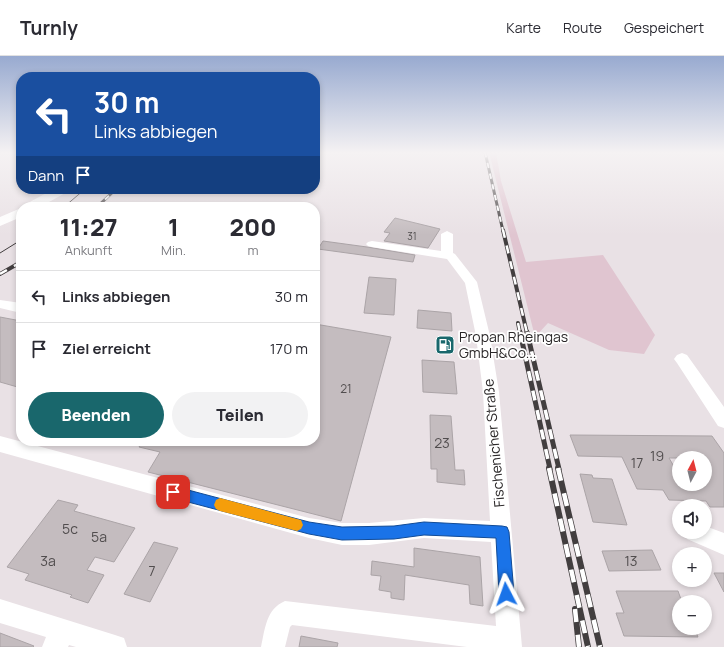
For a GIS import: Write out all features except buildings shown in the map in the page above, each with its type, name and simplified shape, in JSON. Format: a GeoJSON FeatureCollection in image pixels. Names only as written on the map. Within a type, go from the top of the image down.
{"type":"FeatureCollection","features":[{"type":"Feature","properties":{"kind":"main road"},"geometry":{"type":"LineString","coordinates":[[40,202],[54,194]]}},
{"type":"Feature","properties":{"kind":"main road"},"geometry":{"type":"LineString","coordinates":[[0,222],[16,214]]}},
{"type":"Feature","properties":{"kind":"street"},"geometry":{"type":"LineString","coordinates":[[372,244],[447,254],[447,234]]}},
{"type":"Feature","properties":{"kind":"street","name":"Fischenicher Straße"},"geometry":{"type":"LineString","coordinates":[[447,254],[455,260],[471,282],[483,336],[491,392],[510,643]]}},
{"type":"Feature","properties":{"kind":"street"},"geometry":{"type":"LineString","coordinates":[[0,304],[16,307]]}},
{"type":"Feature","properties":{"kind":"street"},"geometry":{"type":"LineString","coordinates":[[682,359],[724,421]]}},
{"type":"Feature","properties":{"kind":"street"},"geometry":{"type":"LineString","coordinates":[[0,444],[309,528],[342,534],[368,534],[424,528],[502,532]]}},
{"type":"Feature","properties":{"kind":"street"},"geometry":{"type":"LineString","coordinates":[[712,539],[724,544]]}},
{"type":"Feature","properties":{"kind":"street"},"geometry":{"type":"LineString","coordinates":[[0,611],[59,639],[116,647]]}},
{"type":"Feature","properties":{"kind":"street"},"geometry":{"type":"LineString","coordinates":[[273,647],[279,622],[285,613],[510,643]]}},
{"type":"Feature","properties":{"kind":"shaded area"},"geometry":{"type":"Polygon","coordinates":[[[496,180],[501,180],[526,262],[603,255],[655,335],[644,354],[609,350],[548,323],[535,337],[496,180]]]}},
{"type":"Feature","properties":{"kind":"tram line"},"geometry":{"type":"LineString","coordinates":[[70,202],[79,194]]}},
{"type":"Feature","properties":{"kind":"tram line"},"geometry":{"type":"LineString","coordinates":[[0,253],[16,243]]}},
{"type":"Feature","properties":{"kind":"railway"},"geometry":{"type":"LineString","coordinates":[[491,180],[503,231]]}},
{"type":"Feature","properties":{"kind":"railway"},"geometry":{"type":"LineString","coordinates":[[102,202],[111,194]]}},
{"type":"Feature","properties":{"kind":"railway"},"geometry":{"type":"LineString","coordinates":[[503,230],[527,333]]}},
{"type":"Feature","properties":{"kind":"railway"},"geometry":{"type":"LineString","coordinates":[[0,274],[16,265]]}},
{"type":"Feature","properties":{"kind":"railway"},"geometry":{"type":"LineString","coordinates":[[518,323],[520,333]]}},
{"type":"Feature","properties":{"kind":"railway"},"geometry":{"type":"LineString","coordinates":[[520,332],[550,469]]}},
{"type":"Feature","properties":{"kind":"railway"},"geometry":{"type":"LineString","coordinates":[[527,332],[559,469]]}},
{"type":"Feature","properties":{"kind":"railway"},"geometry":{"type":"LineString","coordinates":[[549,468],[588,647]]}},
{"type":"Feature","properties":{"kind":"railway"},"geometry":{"type":"LineString","coordinates":[[558,468],[600,647]]}},
{"type":"Feature","properties":{"kind":"railway"},"geometry":{"type":"LineString","coordinates":[[575,609],[579,647]]}},
{"type":"Feature","properties":{"kind":"slow traffic"},"geometry":{"type":"LineString","coordinates":[[220,505],[297,525]]}},
{"type":"Feature","properties":{"kind":"place","name":"Propan Rheingas GmbH&Co..."},"geometry":{"type":"Point","coordinates":[445,345]}},
{"type":"Feature","properties":{"kind":"route"},"geometry":{"type":"LineString","coordinates":[[173,492],[309,528],[342,534],[394,533],[424,528],[502,532],[506,594]]}}]}
